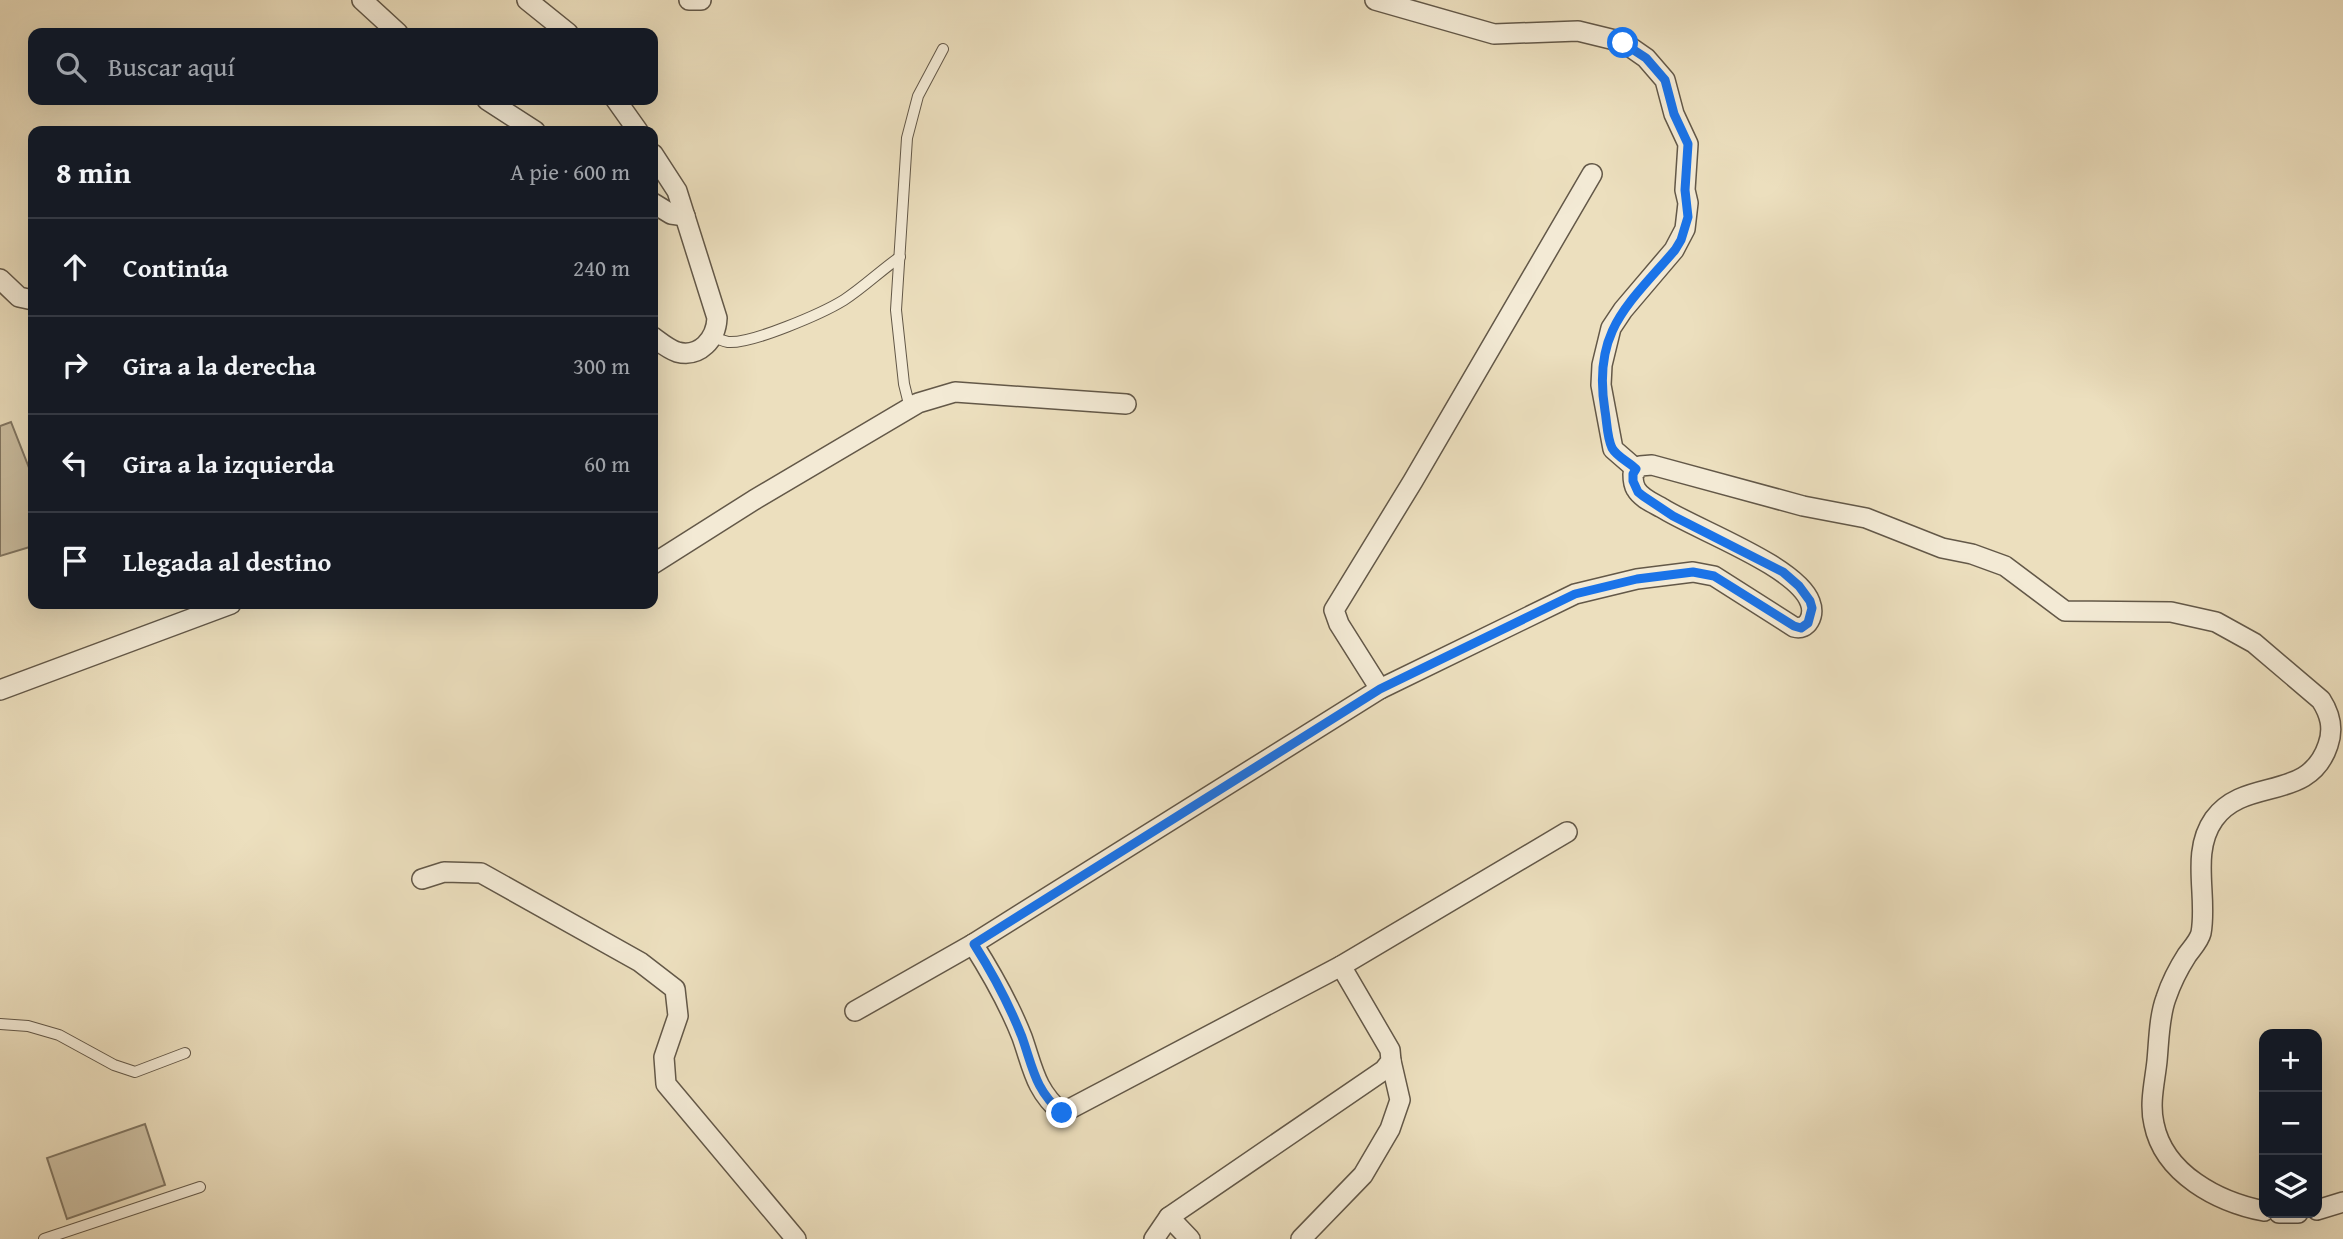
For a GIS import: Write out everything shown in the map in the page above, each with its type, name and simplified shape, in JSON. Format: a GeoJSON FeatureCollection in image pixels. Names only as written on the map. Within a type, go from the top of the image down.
{"type":"FeatureCollection","features":[{"type":"Feature","properties":{"kind":"street"},"geometry":{"type":"LineString","coordinates":[[362,0],[393,28]]}},
{"type":"Feature","properties":{"kind":"street"},"geometry":{"type":"LineString","coordinates":[[527,0],[562,28]]}},
{"type":"Feature","properties":{"kind":"street"},"geometry":{"type":"LineString","coordinates":[[689,0],[701,0]]}},
{"type":"Feature","properties":{"kind":"street"},"geometry":{"type":"LineString","coordinates":[[1375,0],[1494,34],[1578,31],[1623,43],[1646,58],[1665,80],[1674,114],[1688,144],[1685,229],[1675,250],[1623,310],[1611,328],[1602,365],[1601,385],[1613,449],[1636,469]]}},
{"type":"Feature","properties":{"kind":"street"},"geometry":{"type":"LineString","coordinates":[[495,105],[527,126]]}},
{"type":"Feature","properties":{"kind":"street"},"geometry":{"type":"LineString","coordinates":[[620,105],[634,126]]}},
{"type":"Feature","properties":{"kind":"street"},"geometry":{"type":"LineString","coordinates":[[658,162],[677,191],[717,318],[713,336],[701,349],[685,353],[670,349],[658,341]]}},
{"type":"Feature","properties":{"kind":"street"},"geometry":{"type":"LineString","coordinates":[[1380,689],[1339,624],[1334,610],[1413,481],[1592,174]]}},
{"type":"Feature","properties":{"kind":"street"},"geometry":{"type":"LineString","coordinates":[[658,206],[671,214],[685,216]]}},
{"type":"Feature","properties":{"kind":"street"},"geometry":{"type":"LineString","coordinates":[[0,279],[19,297],[28,299]]}},
{"type":"Feature","properties":{"kind":"street"},"geometry":{"type":"LineString","coordinates":[[658,561],[754,500],[910,408],[955,392],[1126,404]]}},
{"type":"Feature","properties":{"kind":"street"},"geometry":{"type":"LineString","coordinates":[[855,1011],[974,944],[1380,689],[1575,594],[1637,579],[1693,572],[1714,576],[1794,626],[1801,628],[1808,623],[1811,617],[1810,601],[1791,578],[1673,516],[1638,492],[1633,474],[1636,469],[1646,464],[1803,506],[1866,518],[1942,548],[1972,554],[2005,566],[2065,611],[2171,612],[2216,622],[2253,643],[2321,700],[2327,709],[2331,728],[2324,756],[2318,766],[2302,779],[2245,796],[2234,802],[2223,809],[2209,829],[2199,866],[2203,891],[2201,937],[2189,952],[2164,1001],[2158,1043],[2152,1108],[2154,1124],[2165,1152],[2185,1174],[2210,1191],[2259,1209]]}},
{"type":"Feature","properties":{"kind":"street"},"geometry":{"type":"LineString","coordinates":[[0,690],[218,609]]}},
{"type":"Feature","properties":{"kind":"street"},"geometry":{"type":"LineString","coordinates":[[974,944],[995,977],[1022,1037],[1034,1077],[1050,1103],[1062,1113],[1341,966],[1566,832]]}},
{"type":"Feature","properties":{"kind":"street"},"geometry":{"type":"LineString","coordinates":[[422,880],[444,872],[481,873],[640,962],[675,989],[678,1016],[664,1056],[666,1083],[796,1239]]}},
{"type":"Feature","properties":{"kind":"street"},"geometry":{"type":"LineString","coordinates":[[1301,1239],[1363,1175],[1390,1129],[1400,1100],[1390,1050],[1341,966]]}},
{"type":"Feature","properties":{"kind":"street"},"geometry":{"type":"LineString","coordinates":[[1154,1239],[1169,1217],[1384,1070],[1391,1061]]}},
{"type":"Feature","properties":{"kind":"street"},"geometry":{"type":"LineString","coordinates":[[2322,1208],[2343,1202]]}},
{"type":"Feature","properties":{"kind":"street"},"geometry":{"type":"LineString","coordinates":[[1169,1217],[1190,1239]]}},
{"type":"Feature","properties":{"kind":"lane"},"geometry":{"type":"LineString","coordinates":[[910,408],[904,384],[896,310],[907,138],[927,76],[943,49]]}},
{"type":"Feature","properties":{"kind":"lane"},"geometry":{"type":"LineString","coordinates":[[713,336],[721,341],[754,338],[813,315],[843,300],[900,257]]}},
{"type":"Feature","properties":{"kind":"lane"},"geometry":{"type":"LineString","coordinates":[[0,1024],[28,1026],[59,1035],[114,1066],[135,1072],[185,1053]]}},
{"type":"Feature","properties":{"kind":"lane"},"geometry":{"type":"LineString","coordinates":[[44,1239],[200,1187]]}},
{"type":"Feature","properties":{"kind":"shaded area"},"geometry":{"type":"Polygon","coordinates":[[[11,422],[28,465],[28,548],[0,556],[0,426],[11,422]]]}},
{"type":"Feature","properties":{"kind":"shaded area"},"geometry":{"type":"Polygon","coordinates":[[[145,1124],[165,1185],[67,1219],[47,1158],[145,1124]]]}},
{"type":"Feature","properties":{"kind":"route"},"geometry":{"type":"LineString","coordinates":[[1062,1113],[1050,1103],[1034,1077],[1022,1037],[995,977],[974,944],[1380,689],[1575,594],[1637,579],[1693,572],[1714,576],[1797,628],[1808,623],[1812,608],[1810,601],[1791,578],[1673,516],[1643,496],[1634,487],[1633,474],[1636,469],[1613,449],[1609,437],[1601,385],[1602,365],[1611,328],[1623,310],[1675,250],[1688,217],[1685,190],[1688,144],[1674,114],[1665,80],[1646,58],[1623,43]]}}]}
